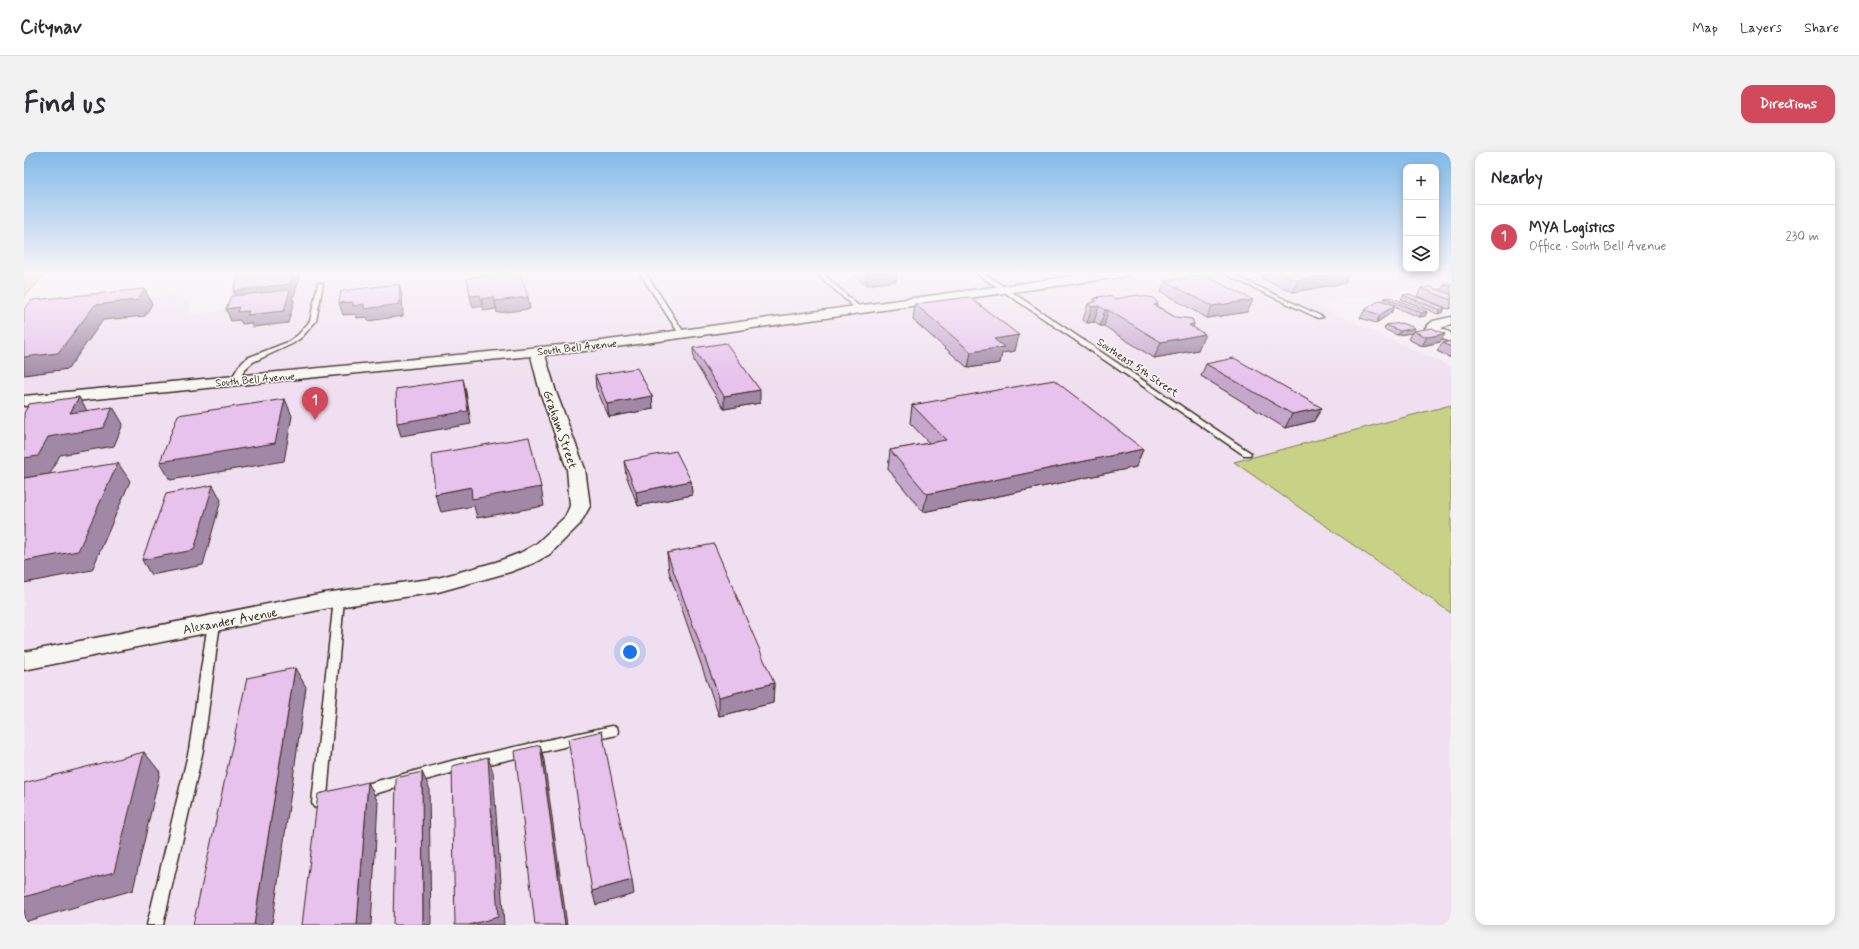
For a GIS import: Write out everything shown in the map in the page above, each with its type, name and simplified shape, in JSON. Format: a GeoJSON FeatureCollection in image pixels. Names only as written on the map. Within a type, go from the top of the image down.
{"type":"FeatureCollection","features":[{"type":"Feature","properties":{"kind":"street","name":"South Bell Avenue"},"geometry":{"type":"LineString","coordinates":[[24,402],[594,346],[866,308]]}},
{"type":"Feature","properties":{"kind":"street"},"geometry":{"type":"LineString","coordinates":[[1451,321],[1438,324],[1432,328],[1451,339]]}},
{"type":"Feature","properties":{"kind":"street","name":"Graham Street"},"geometry":{"type":"LineString","coordinates":[[438,585],[527,558],[543,549],[562,532],[573,520],[580,506],[576,469],[548,392],[537,352]]}},
{"type":"Feature","properties":{"kind":"street","name":"Alexander Avenue"},"geometry":{"type":"LineString","coordinates":[[24,661],[339,599],[438,585]]}},
{"type":"Feature","properties":{"kind":"lane"},"geometry":{"type":"LineString","coordinates":[[234,381],[242,368],[250,360],[290,343],[300,336],[313,321],[315,308]]}},
{"type":"Feature","properties":{"kind":"lane"},"geometry":{"type":"LineString","coordinates":[[665,308],[682,334]]}},
{"type":"Feature","properties":{"kind":"lane","name":"Southeast 5th Street"},"geometry":{"type":"LineString","coordinates":[[1031,308],[1247,453]]}},
{"type":"Feature","properties":{"kind":"lane"},"geometry":{"type":"LineString","coordinates":[[1301,308],[1320,317]]}},
{"type":"Feature","properties":{"kind":"lane"},"geometry":{"type":"LineString","coordinates":[[334,799],[319,803],[339,599]]}},
{"type":"Feature","properties":{"kind":"lane"},"geometry":{"type":"LineString","coordinates":[[155,925],[196,750],[214,623]]}},
{"type":"Feature","properties":{"kind":"lane"},"geometry":{"type":"LineString","coordinates":[[350,795],[455,766],[612,731]]}},
{"type":"Feature","properties":{"kind":"shaded area"},"geometry":{"type":"Polygon","coordinates":[[[51,308],[189,308],[192,314],[203,315],[222,308],[1322,308],[1451,367],[1451,405],[1235,462],[1451,613],[1451,925],[24,925],[24,311],[51,308]]]}},
{"type":"Feature","properties":{"kind":"green space"},"geometry":{"type":"Polygon","coordinates":[[[1451,405],[1451,613],[1234,462],[1451,405]]]}},
{"type":"Feature","properties":{"kind":"building"},"geometry":{"type":"Polygon","coordinates":[[[93,308],[58,353],[24,357],[24,309],[93,308]]]}},
{"type":"Feature","properties":{"kind":"building"},"geometry":{"type":"Polygon","coordinates":[[[239,308],[285,308],[284,311],[247,315],[249,311],[237,312],[239,308]]]}},
{"type":"Feature","properties":{"kind":"building"},"geometry":{"type":"Polygon","coordinates":[[[920,308],[984,308],[1019,335],[994,339],[1004,347],[971,352],[920,308]]]}},
{"type":"Feature","properties":{"kind":"building"},"geometry":{"type":"Polygon","coordinates":[[[1102,308],[1159,308],[1175,317],[1192,319],[1194,324],[1189,325],[1205,334],[1161,342],[1108,310],[1102,308]]]}},
{"type":"Feature","properties":{"kind":"building"},"geometry":{"type":"Polygon","coordinates":[[[1368,308],[1390,308],[1380,315],[1365,310],[1368,308]]]}},
{"type":"Feature","properties":{"kind":"building"},"geometry":{"type":"Polygon","coordinates":[[[1410,308],[1417,308],[1427,312],[1422,313],[1410,308]]]}},
{"type":"Feature","properties":{"kind":"building"},"geometry":{"type":"Polygon","coordinates":[[[1401,323],[1415,328],[1400,331],[1386,325],[1401,323]]]}},
{"type":"Feature","properties":{"kind":"building"},"geometry":{"type":"Polygon","coordinates":[[[1432,328],[1445,334],[1427,337],[1413,331],[1432,328]]]}},
{"type":"Feature","properties":{"kind":"building"},"geometry":{"type":"Polygon","coordinates":[[[1451,341],[1451,347],[1442,343],[1451,341]]]}},
{"type":"Feature","properties":{"kind":"building"},"geometry":{"type":"Polygon","coordinates":[[[726,343],[760,390],[724,396],[693,348],[726,343]]]}},
{"type":"Feature","properties":{"kind":"building"},"geometry":{"type":"Polygon","coordinates":[[[1234,358],[1322,408],[1292,414],[1206,364],[1234,358]]]}},
{"type":"Feature","properties":{"kind":"building"},"geometry":{"type":"Polygon","coordinates":[[[637,368],[652,396],[607,404],[595,375],[637,368]]]}},
{"type":"Feature","properties":{"kind":"building"},"geometry":{"type":"Polygon","coordinates":[[[463,379],[468,411],[397,423],[396,389],[463,379]]]}},
{"type":"Feature","properties":{"kind":"building"},"geometry":{"type":"Polygon","coordinates":[[[1054,380],[1143,449],[927,494],[890,450],[946,440],[912,405],[1054,380]]]}},
{"type":"Feature","properties":{"kind":"building"},"geometry":{"type":"Polygon","coordinates":[[[79,397],[70,413],[113,407],[103,428],[48,437],[38,456],[24,458],[24,413],[29,404],[79,397]]]}},
{"type":"Feature","properties":{"kind":"building"},"geometry":{"type":"Polygon","coordinates":[[[285,399],[275,443],[160,462],[178,415],[285,399]]]}},
{"type":"Feature","properties":{"kind":"building"},"geometry":{"type":"Polygon","coordinates":[[[529,437],[541,487],[472,499],[471,487],[435,494],[432,454],[529,437]]]}},
{"type":"Feature","properties":{"kind":"building"},"geometry":{"type":"Polygon","coordinates":[[[676,451],[691,481],[636,492],[624,461],[676,451]]]}},
{"type":"Feature","properties":{"kind":"building"},"geometry":{"type":"Polygon","coordinates":[[[118,463],[78,551],[24,561],[24,478],[118,463]]]}},
{"type":"Feature","properties":{"kind":"building"},"geometry":{"type":"Polygon","coordinates":[[[213,485],[194,550],[142,560],[166,494],[213,485]]]}},
{"type":"Feature","properties":{"kind":"building"},"geometry":{"type":"Polygon","coordinates":[[[714,544],[774,683],[719,697],[667,553],[714,544]]]}},
{"type":"Feature","properties":{"kind":"building"},"geometry":{"type":"Polygon","coordinates":[[[295,668],[254,925],[193,925],[247,678],[295,668]]]}},
{"type":"Feature","properties":{"kind":"building"},"geometry":{"type":"Polygon","coordinates":[[[602,731],[632,880],[592,891],[568,739],[602,731]]]}},
{"type":"Feature","properties":{"kind":"building"},"geometry":{"type":"Polygon","coordinates":[[[540,745],[565,925],[535,925],[515,751],[540,745]]]}},
{"type":"Feature","properties":{"kind":"building"},"geometry":{"type":"Polygon","coordinates":[[[144,752],[114,872],[24,897],[24,783],[144,752]]]}},
{"type":"Feature","properties":{"kind":"building"},"geometry":{"type":"Polygon","coordinates":[[[488,757],[498,917],[469,925],[455,925],[452,766],[488,757]]]}},
{"type":"Feature","properties":{"kind":"building"},"geometry":{"type":"Polygon","coordinates":[[[422,772],[423,925],[393,925],[396,778],[422,772]]]}},
{"type":"Feature","properties":{"kind":"building"},"geometry":{"type":"Polygon","coordinates":[[[368,782],[357,925],[302,925],[318,794],[368,782]]]}},
{"type":"Feature","properties":{"kind":"place","name":"MYA Logistics"},"geometry":{"type":"Point","coordinates":[315,420]}}]}
